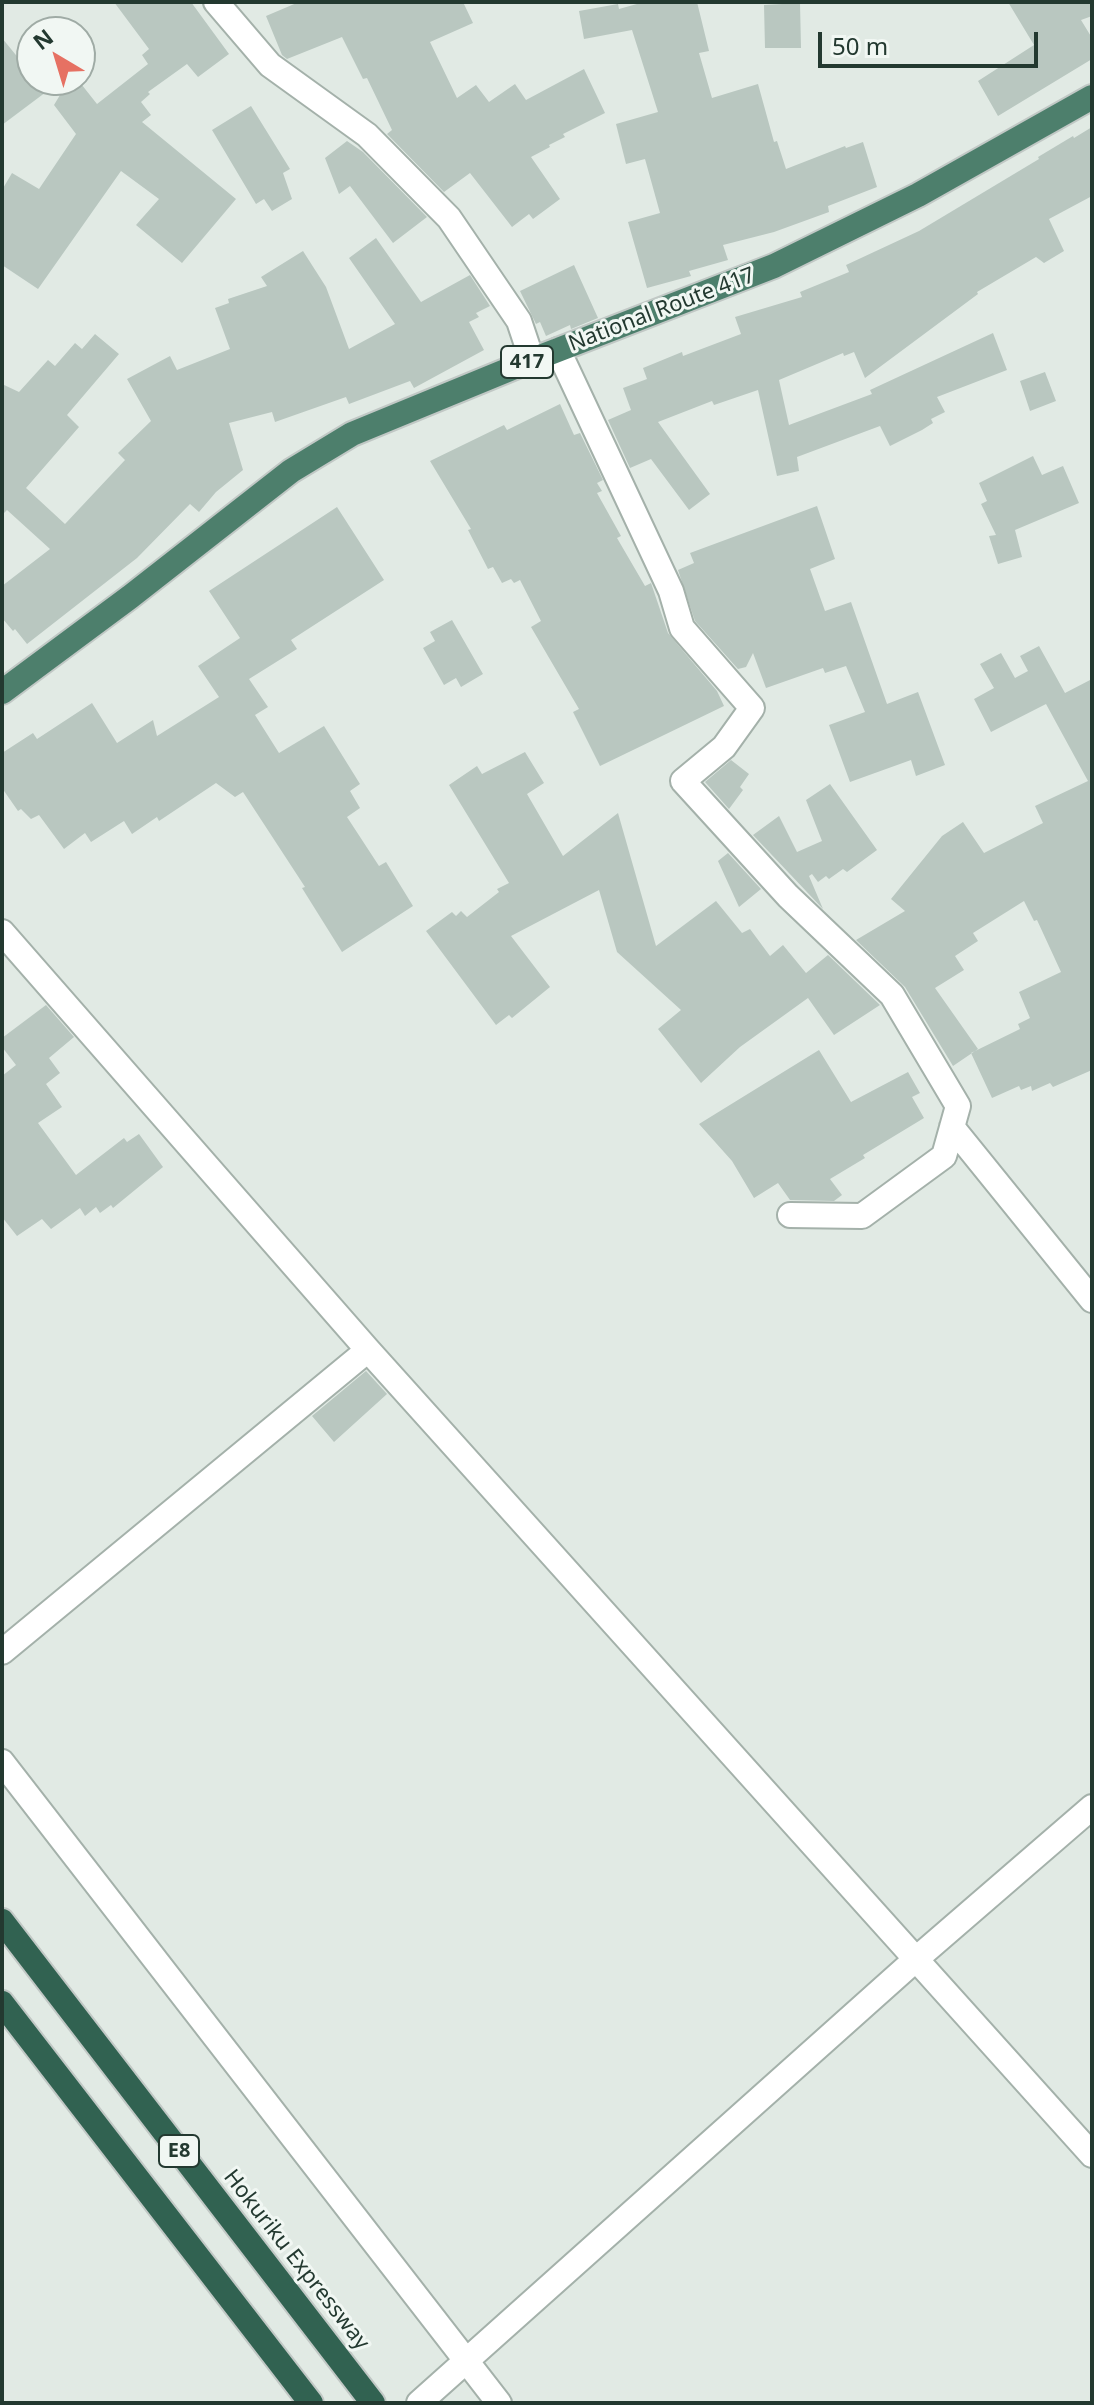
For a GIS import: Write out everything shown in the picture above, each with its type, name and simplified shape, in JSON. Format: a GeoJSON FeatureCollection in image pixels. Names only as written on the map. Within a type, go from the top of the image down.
{"type":"FeatureCollection","features":[{"type":"Feature","properties":{"kind":"highway","name":"National Route 417"},"geometry":{"type":"LineString","coordinates":[[2,692],[291,471],[352,434],[774,266],[918,195],[1092,97]]}},
{"type":"Feature","properties":{"kind":"highway","name":"Hokuriku Expressway"},"geometry":{"type":"LineString","coordinates":[[2,1921],[373,2403]]}},
{"type":"Feature","properties":{"kind":"highway","name":"E8"},"geometry":{"type":"LineString","coordinates":[[2,2003],[311,2403]]}},
{"type":"Feature","properties":{"kind":"street"},"geometry":{"type":"LineString","coordinates":[[216,2],[270,65],[367,135],[449,218],[519,321],[532,360]]}},
{"type":"Feature","properties":{"kind":"street"},"geometry":{"type":"LineString","coordinates":[[558,350],[671,591],[682,628],[752,708],[724,747],[683,781],[788,896],[892,995],[958,1106],[944,1156],[862,1216],[790,1215]]}},
{"type":"Feature","properties":{"kind":"street"},"geometry":{"type":"LineString","coordinates":[[2,932],[368,1350],[1092,2155]]}},
{"type":"Feature","properties":{"kind":"street"},"geometry":{"type":"LineString","coordinates":[[952,1127],[1091,1298]]}},
{"type":"Feature","properties":{"kind":"street"},"geometry":{"type":"LineString","coordinates":[[2,1652],[368,1350]]}},
{"type":"Feature","properties":{"kind":"street"},"geometry":{"type":"LineString","coordinates":[[2,1762],[499,2403]]}},
{"type":"Feature","properties":{"kind":"street"},"geometry":{"type":"LineString","coordinates":[[419,2403],[915,1960],[1092,1807]]}},
{"type":"Feature","properties":{"kind":"building"},"geometry":{"type":"Polygon","coordinates":[[[114,2],[191,2],[229,54],[198,77],[187,64],[148,92],[150,94],[141,102],[151,115],[142,122],[236,199],[182,263],[136,225],[159,199],[121,171],[38,289],[2,265],[2,190],[12,173],[39,189],[76,134],[54,105],[59,96],[91,96],[97,104],[148,64],[142,55],[149,49],[114,2]]]}},
{"type":"Feature","properties":{"kind":"building"},"geometry":{"type":"Polygon","coordinates":[[[299,2],[463,2],[473,23],[430,42],[457,98],[476,85],[489,102],[515,84],[526,100],[584,69],[605,113],[563,134],[565,137],[531,157],[560,199],[533,219],[529,214],[512,227],[470,173],[444,192],[387,134],[392,130],[367,78],[363,79],[342,37],[287,59],[282,55],[266,16],[299,2]]]}},
{"type":"Feature","properties":{"kind":"building"},"geometry":{"type":"Polygon","coordinates":[[[644,2],[697,2],[709,51],[699,53],[712,98],[758,84],[774,142],[777,141],[786,169],[863,142],[877,187],[828,206],[829,212],[774,232],[723,245],[728,260],[689,271],[691,276],[647,288],[628,222],[660,213],[645,159],[626,164],[616,124],[658,112],[632,30],[584,39],[579,11],[618,4],[619,9],[644,2]]]}},
{"type":"Feature","properties":{"kind":"building"},"geometry":{"type":"Polygon","coordinates":[[[1008,2],[1092,2],[1092,16],[1081,20],[1092,38],[1092,59],[998,116],[978,81],[1034,45],[1008,2]]]}},
{"type":"Feature","properties":{"kind":"building"},"geometry":{"type":"Polygon","coordinates":[[[800,3],[801,48],[765,48],[764,5],[800,3]]]}},
{"type":"Feature","properties":{"kind":"building"},"geometry":{"type":"Polygon","coordinates":[[[2,38],[16,55],[16,96],[41,96],[2,125],[2,38]]]}},
{"type":"Feature","properties":{"kind":"building"},"geometry":{"type":"Polygon","coordinates":[[[251,106],[290,169],[283,173],[292,199],[272,211],[264,199],[256,204],[212,130],[251,106]]]}},
{"type":"Feature","properties":{"kind":"building"},"geometry":{"type":"Polygon","coordinates":[[[1092,127],[1092,196],[1049,219],[1064,251],[1044,263],[1036,257],[977,292],[865,378],[854,352],[844,356],[843,353],[779,380],[789,425],[872,394],[870,390],[993,333],[1007,370],[937,397],[945,412],[931,419],[933,423],[922,430],[890,446],[880,426],[797,457],[799,471],[777,476],[758,390],[714,405],[712,401],[658,422],[710,494],[689,510],[651,459],[630,468],[608,420],[631,410],[623,388],[647,379],[643,368],[741,334],[735,317],[802,297],[800,292],[849,272],[846,265],[919,231],[1092,127]]]}},
{"type":"Feature","properties":{"kind":"building"},"geometry":{"type":"Polygon","coordinates":[[[347,141],[363,152],[427,217],[393,243],[350,186],[339,194],[325,158],[347,141]]]}},
{"type":"Feature","properties":{"kind":"building"},"geometry":{"type":"Polygon","coordinates":[[[376,238],[421,302],[470,275],[490,306],[476,313],[479,317],[469,322],[484,350],[414,388],[410,381],[349,404],[346,397],[275,422],[272,412],[229,423],[243,470],[216,492],[199,512],[190,504],[137,558],[27,644],[2,618],[2,586],[50,549],[7,510],[2,515],[2,384],[19,392],[48,360],[55,366],[75,343],[82,349],[95,334],[119,354],[67,415],[79,427],[26,488],[65,524],[125,460],[118,453],[151,421],[127,379],[170,356],[177,370],[230,349],[215,308],[229,303],[228,299],[267,286],[261,277],[303,251],[326,287],[349,349],[395,324],[349,258],[376,238]]]}},
{"type":"Feature","properties":{"kind":"building"},"geometry":{"type":"Polygon","coordinates":[[[574,265],[598,318],[571,329],[570,325],[546,336],[540,322],[536,324],[520,291],[574,265]]]}},
{"type":"Feature","properties":{"kind":"building"},"geometry":{"type":"Polygon","coordinates":[[[1045,372],[1056,401],[1030,411],[1020,381],[1045,372]]]}},
{"type":"Feature","properties":{"kind":"building"},"geometry":{"type":"Polygon","coordinates":[[[560,404],[574,435],[580,433],[603,480],[597,483],[602,491],[597,493],[621,536],[617,538],[645,586],[651,583],[668,633],[717,691],[724,706],[600,766],[573,712],[579,709],[531,627],[541,621],[520,580],[514,583],[511,579],[502,583],[493,567],[488,569],[468,530],[471,529],[430,461],[504,425],[507,430],[560,404]]]}},
{"type":"Feature","properties":{"kind":"building"},"geometry":{"type":"Polygon","coordinates":[[[1033,456],[1042,475],[1063,466],[1079,503],[1015,530],[1022,557],[998,564],[989,536],[996,535],[981,504],[987,501],[979,483],[1033,456]]]}},
{"type":"Feature","properties":{"kind":"building"},"geometry":{"type":"Polygon","coordinates":[[[817,506],[835,559],[810,569],[825,611],[851,602],[887,704],[918,692],[945,765],[916,776],[911,760],[850,782],[829,725],[865,712],[846,666],[825,673],[823,668],[766,688],[753,653],[746,667],[738,669],[695,621],[678,570],[694,563],[690,553],[817,506]]]}},
{"type":"Feature","properties":{"kind":"building"},"geometry":{"type":"Polygon","coordinates":[[[337,507],[384,580],[291,640],[297,649],[249,679],[268,707],[255,715],[279,753],[324,726],[360,784],[350,791],[360,808],[347,817],[379,866],[386,862],[413,906],[342,952],[302,888],[305,887],[243,792],[235,797],[216,783],[159,821],[157,817],[132,834],[124,821],[91,842],[85,833],[64,849],[39,815],[31,819],[21,809],[18,811],[2,788],[2,753],[33,733],[37,739],[92,703],[117,743],[153,720],[157,736],[219,697],[198,666],[240,638],[209,591],[337,507]]]}},
{"type":"Feature","properties":{"kind":"building"},"geometry":{"type":"Polygon","coordinates":[[[452,620],[483,674],[461,687],[456,678],[444,685],[423,648],[435,641],[430,632],[452,620]]]}},
{"type":"Feature","properties":{"kind":"building"},"geometry":{"type":"Polygon","coordinates":[[[1039,646],[1065,693],[1092,679],[1092,1070],[1053,1087],[1050,1083],[1032,1091],[1031,1086],[1021,1090],[1019,1086],[992,1098],[971,1054],[953,1066],[905,987],[856,940],[905,911],[891,899],[942,836],[963,822],[984,853],[1043,823],[1035,806],[1088,781],[1046,704],[991,732],[974,699],[994,688],[980,664],[1001,653],[1015,678],[1028,671],[1020,656],[1039,646]],[[1024,901],[973,933],[978,941],[955,956],[964,970],[935,988],[978,1049],[975,1051],[1020,1029],[1018,1024],[1030,1018],[1019,992],[1061,972],[1037,920],[1034,921],[1024,901]]]}},
{"type":"Feature","properties":{"kind":"building"},"geometry":{"type":"Polygon","coordinates":[[[525,752],[544,783],[527,794],[563,856],[618,813],[656,946],[716,901],[742,933],[750,929],[770,956],[783,945],[806,973],[828,955],[880,1005],[834,1035],[808,998],[740,1047],[701,1083],[658,1029],[681,1010],[617,952],[599,890],[511,936],[550,987],[512,1018],[509,1015],[496,1025],[426,931],[452,912],[456,916],[461,911],[467,917],[499,892],[497,889],[509,883],[449,785],[477,766],[482,774],[525,752]]]}},
{"type":"Feature","properties":{"kind":"building"},"geometry":{"type":"Polygon","coordinates":[[[731,760],[749,774],[740,787],[743,790],[729,809],[705,782],[731,760]]]}},
{"type":"Feature","properties":{"kind":"building"},"geometry":{"type":"Polygon","coordinates":[[[830,784],[877,850],[847,872],[843,869],[829,879],[826,876],[818,882],[812,874],[809,876],[823,909],[753,835],[779,816],[797,852],[822,841],[806,800],[830,784]]]}},
{"type":"Feature","properties":{"kind":"building"},"geometry":{"type":"Polygon","coordinates":[[[728,853],[761,889],[739,907],[718,861],[728,853]]]}},
{"type":"Feature","properties":{"kind":"building"},"geometry":{"type":"Polygon","coordinates":[[[46,1005],[74,1037],[49,1058],[60,1073],[46,1084],[62,1107],[38,1123],[76,1175],[124,1138],[127,1142],[139,1134],[163,1167],[113,1208],[111,1205],[100,1213],[96,1207],[85,1216],[80,1208],[51,1229],[42,1219],[17,1236],[2,1217],[2,1076],[16,1065],[2,1047],[2,1038],[46,1005]]]}},
{"type":"Feature","properties":{"kind":"building"},"geometry":{"type":"Polygon","coordinates":[[[819,1050],[851,1102],[908,1072],[920,1093],[912,1097],[924,1118],[830,1179],[842,1195],[834,1201],[790,1200],[778,1183],[754,1198],[732,1161],[699,1124],[819,1050]]]}},
{"type":"Feature","properties":{"kind":"building"},"geometry":{"type":"Polygon","coordinates":[[[366,1371],[387,1394],[334,1442],[312,1416],[366,1371]]]}}]}
